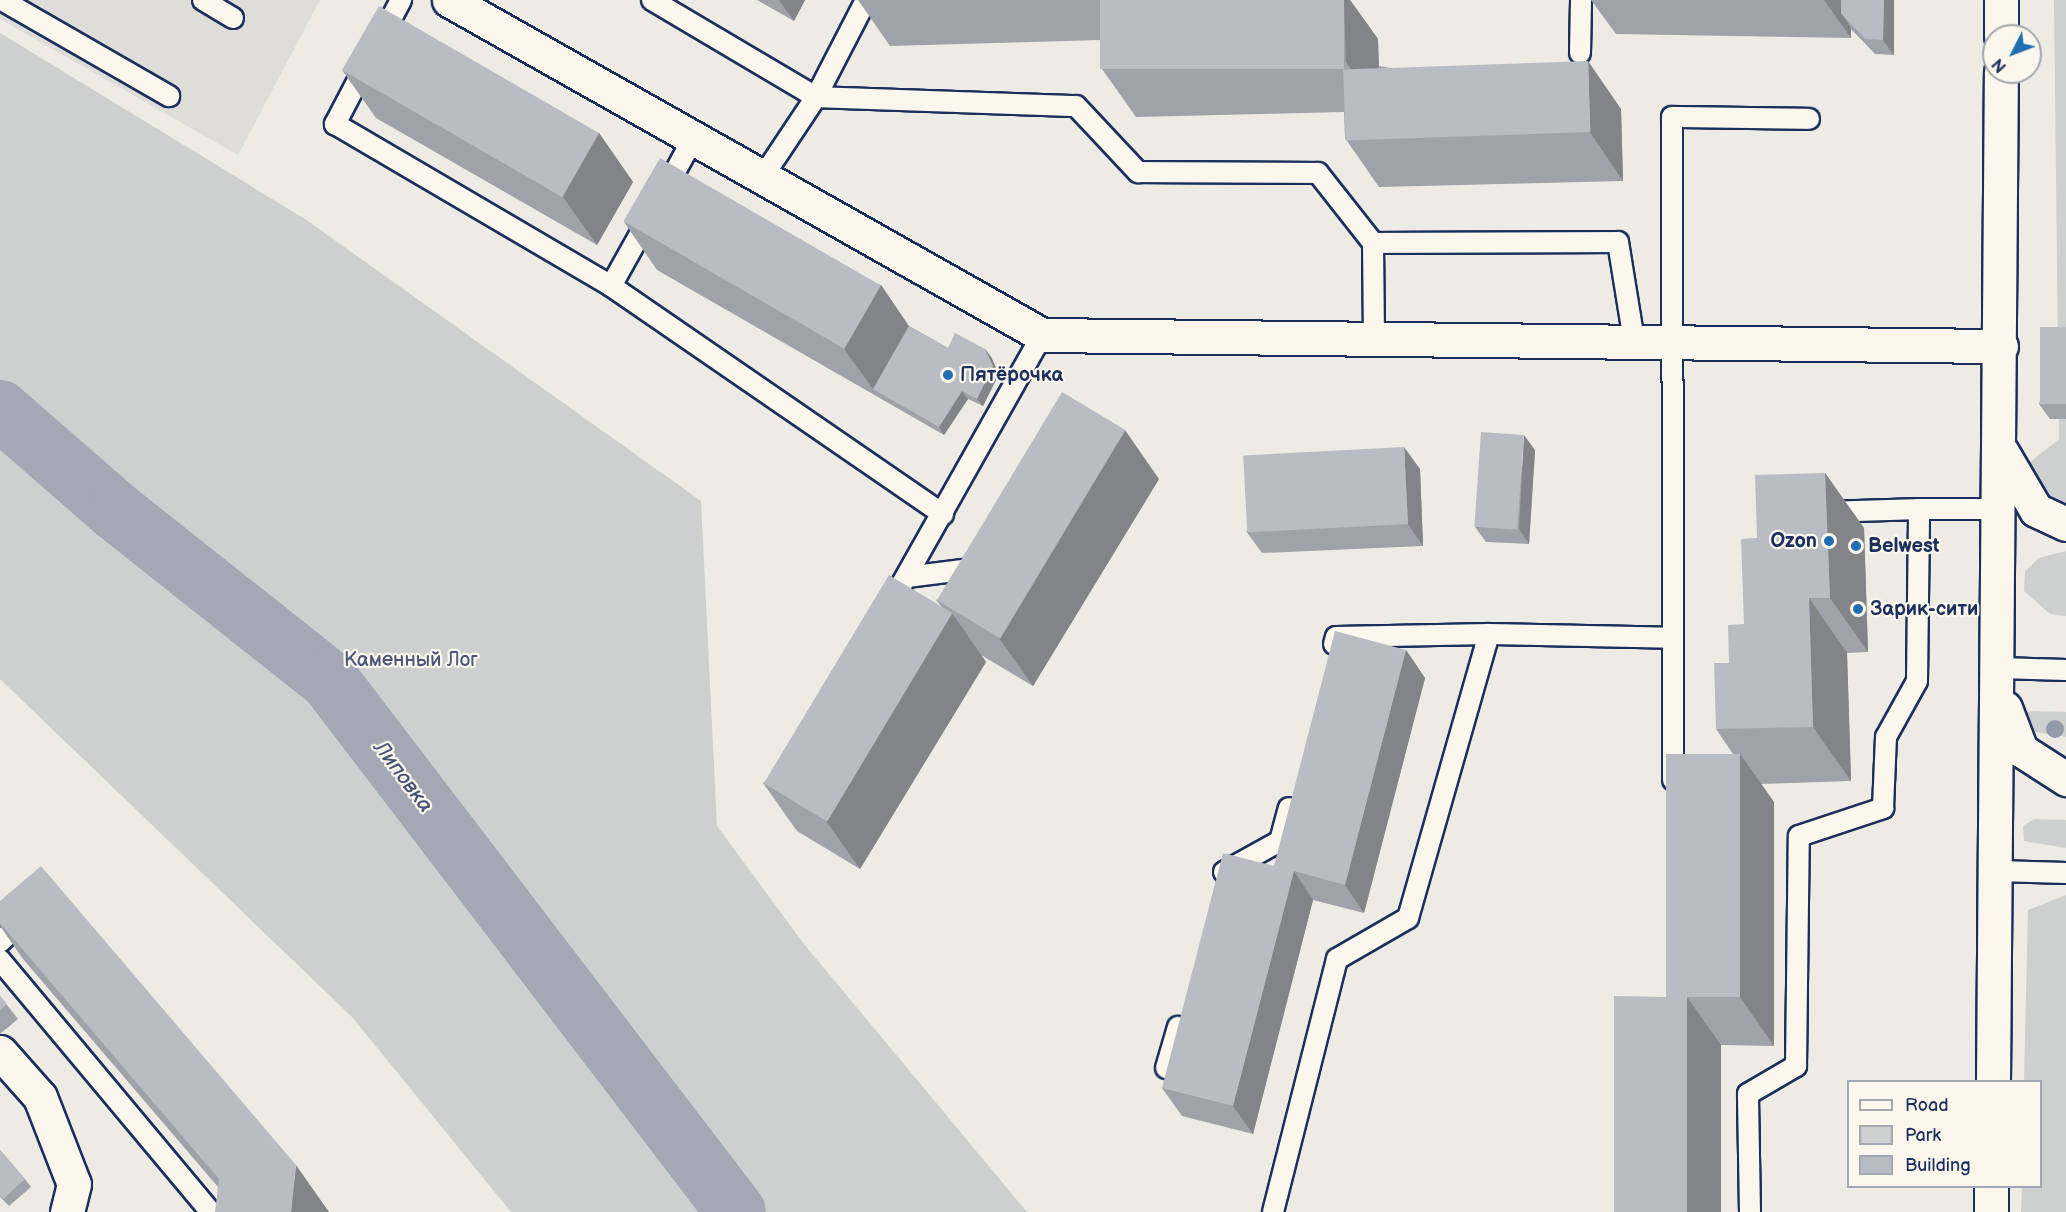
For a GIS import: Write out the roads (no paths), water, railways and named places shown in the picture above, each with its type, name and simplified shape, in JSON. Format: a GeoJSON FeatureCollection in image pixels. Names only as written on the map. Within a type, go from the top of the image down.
{"type":"FeatureCollection","features":[{"type":"Feature","properties":{"kind":"street"},"geometry":{"type":"LineString","coordinates":[[449,0],[764,175],[1042,335],[2001,346]]}},
{"type":"Feature","properties":{"kind":"street"},"geometry":{"type":"LineString","coordinates":[[2001,0],[2001,24]]}},
{"type":"Feature","properties":{"kind":"street"},"geometry":{"type":"LineString","coordinates":[[1993,1080],[1997,872],[2001,84]]}},
{"type":"Feature","properties":{"kind":"street"},"geometry":{"type":"LineString","coordinates":[[2000,449],[2036,510],[2066,524]]}},
{"type":"Feature","properties":{"kind":"street"},"geometry":{"type":"LineString","coordinates":[[1998,674],[2021,750],[2066,779]]}},
{"type":"Feature","properties":{"kind":"street"},"geometry":{"type":"LineString","coordinates":[[0,1052],[40,1097],[74,1184],[67,1212]]}},
{"type":"Feature","properties":{"kind":"street"},"geometry":{"type":"LineString","coordinates":[[1990,1212],[1991,1188]]}},
{"type":"Feature","properties":{"kind":"lane"},"geometry":{"type":"LineString","coordinates":[[2,0],[169,96]]}},
{"type":"Feature","properties":{"kind":"lane"},"geometry":{"type":"LineString","coordinates":[[203,0],[233,18]]}},
{"type":"Feature","properties":{"kind":"lane"},"geometry":{"type":"LineString","coordinates":[[401,0],[335,124],[611,286],[943,514]]}},
{"type":"Feature","properties":{"kind":"lane"},"geometry":{"type":"LineString","coordinates":[[652,0],[816,97],[1076,106],[1138,172],[1318,173],[1373,243],[1374,338]]}},
{"type":"Feature","properties":{"kind":"lane"},"geometry":{"type":"LineString","coordinates":[[764,175],[816,97],[866,0]]}},
{"type":"Feature","properties":{"kind":"lane"},"geometry":{"type":"LineString","coordinates":[[1580,53],[1581,0]]}},
{"type":"Feature","properties":{"kind":"lane"},"geometry":{"type":"LineString","coordinates":[[1673,804],[1675,341],[1672,117],[1809,119]]}},
{"type":"Feature","properties":{"kind":"lane"},"geometry":{"type":"LineString","coordinates":[[611,286],[694,137]]}},
{"type":"Feature","properties":{"kind":"lane"},"geometry":{"type":"LineString","coordinates":[[1373,243],[1618,242],[1634,341]]}},
{"type":"Feature","properties":{"kind":"lane"},"geometry":{"type":"LineString","coordinates":[[883,618],[1042,335]]}},
{"type":"Feature","properties":{"kind":"lane"},"geometry":{"type":"LineString","coordinates":[[1750,1212],[1748,1094],[1796,1066],[1799,836],[1883,808],[1886,737],[1917,681],[1919,509]]}},
{"type":"Feature","properties":{"kind":"lane"},"geometry":{"type":"LineString","coordinates":[[1801,513],[1999,509]]}},
{"type":"Feature","properties":{"kind":"lane"},"geometry":{"type":"LineString","coordinates":[[907,577],[986,567],[992,557]]}},
{"type":"Feature","properties":{"kind":"lane"},"geometry":{"type":"LineString","coordinates":[[1330,660],[1336,637],[1489,634],[1673,638]]}},
{"type":"Feature","properties":{"kind":"lane"},"geometry":{"type":"LineString","coordinates":[[1273,1212],[1337,960],[1408,918],[1489,634]]}},
{"type":"Feature","properties":{"kind":"lane"},"geometry":{"type":"LineString","coordinates":[[1998,674],[2066,670]]}},
{"type":"Feature","properties":{"kind":"lane"},"geometry":{"type":"LineString","coordinates":[[1219,890],[1226,867],[1280,841],[1296,784]]}},
{"type":"Feature","properties":{"kind":"lane"},"geometry":{"type":"LineString","coordinates":[[1997,872],[2066,873]]}},
{"type":"Feature","properties":{"kind":"lane"},"geometry":{"type":"LineString","coordinates":[[0,942],[41,903]]}},
{"type":"Feature","properties":{"kind":"lane"},"geometry":{"type":"LineString","coordinates":[[0,960],[211,1212]]}},
{"type":"Feature","properties":{"kind":"lane"},"geometry":{"type":"LineString","coordinates":[[1166,1068],[1183,1012]]}},
{"type":"Feature","properties":{"kind":"waterway","name":"Липовка"},"geometry":{"type":"LineString","coordinates":[[0,410],[117,512],[330,681],[736,1212]]}},
{"type":"Feature","properties":{"kind":"place","name":"Пятёрочка"},"geometry":{"type":"Point","coordinates":[948,375]}},
{"type":"Feature","properties":{"kind":"place","name":"Ozon"},"geometry":{"type":"Point","coordinates":[1829,541]}},
{"type":"Feature","properties":{"kind":"place","name":"Belwest"},"geometry":{"type":"Point","coordinates":[1856,546]}},
{"type":"Feature","properties":{"kind":"place","name":"Зарик-сити"},"geometry":{"type":"Point","coordinates":[1858,609]}},
{"type":"Feature","properties":{"kind":"park label","name":"Каменный Лог"},"geometry":{"type":"Point","coordinates":[411,660]}}]}
